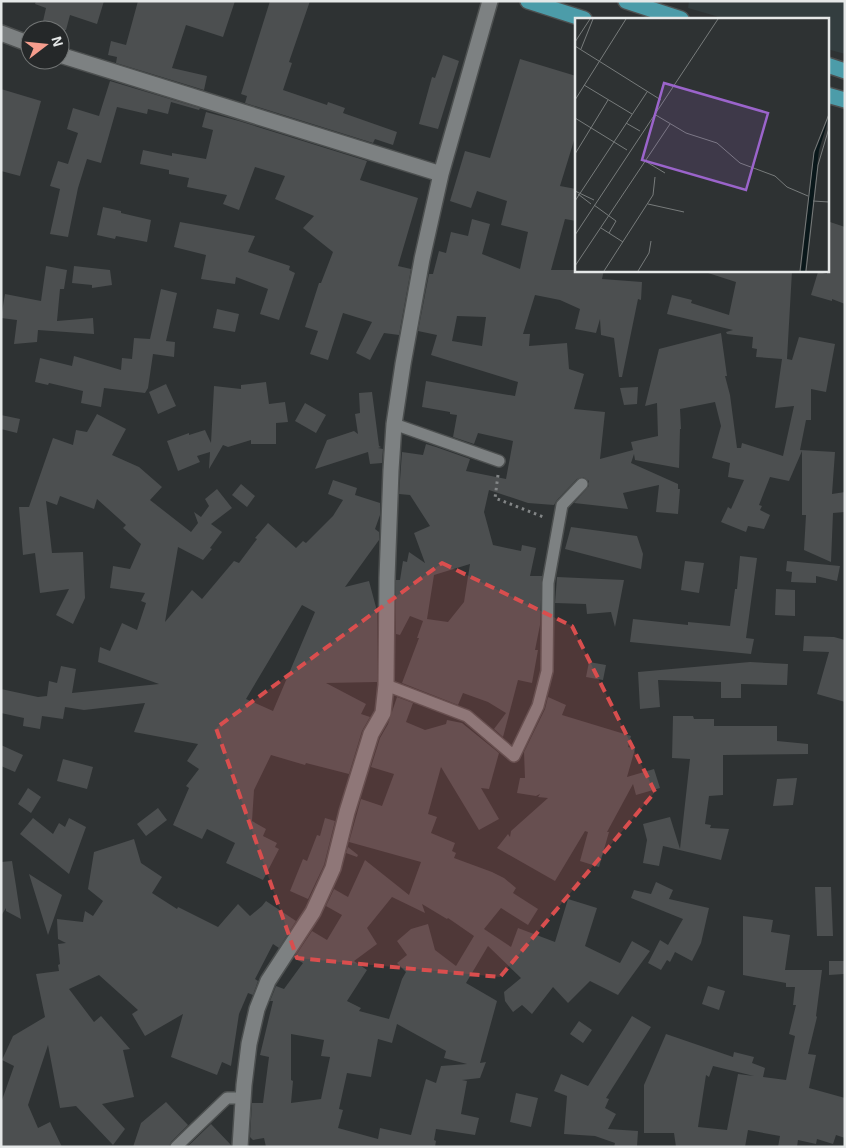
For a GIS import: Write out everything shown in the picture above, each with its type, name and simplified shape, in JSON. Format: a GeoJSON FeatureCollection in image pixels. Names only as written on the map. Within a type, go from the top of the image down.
{"type":"FeatureCollection","features":[{"type":"Feature","properties":{"kind":"highway"},"geometry":{"type":"LineString","coordinates":[[528,1],[581,18]]}},
{"type":"Feature","properties":{"kind":"highway"},"geometry":{"type":"LineString","coordinates":[[626,1],[659,6],[679,18]]}},
{"type":"Feature","properties":{"kind":"highway"},"geometry":{"type":"LineString","coordinates":[[828,65],[845,70]]}},
{"type":"Feature","properties":{"kind":"highway"},"geometry":{"type":"LineString","coordinates":[[828,95],[845,100]]}},
{"type":"Feature","properties":{"kind":"street"},"geometry":{"type":"LineString","coordinates":[[240,1147],[249,1044],[257,1009],[268,981],[313,912],[333,868],[347,812],[371,734],[383,713],[386,685],[388,569],[394,424],[403,364],[422,259],[441,174],[490,1]]}},
{"type":"Feature","properties":{"kind":"street"},"geometry":{"type":"LineString","coordinates":[[1,33],[20,40]]}},
{"type":"Feature","properties":{"kind":"street"},"geometry":{"type":"LineString","coordinates":[[70,58],[441,174]]}},
{"type":"Feature","properties":{"kind":"lane"},"geometry":{"type":"LineString","coordinates":[[394,424],[499,461]]}},
{"type":"Feature","properties":{"kind":"lane"},"geometry":{"type":"LineString","coordinates":[[386,685],[467,716],[514,756],[538,706],[547,671],[548,584],[562,505],[582,484]]}},
{"type":"Feature","properties":{"kind":"lane"},"geometry":{"type":"LineString","coordinates":[[176,1147],[226,1098],[243,1098]]}},
{"type":"Feature","properties":{"kind":"path"},"geometry":{"type":"LineString","coordinates":[[499,461],[495,498],[559,523]]}},
{"type":"Feature","properties":{"kind":"highlighted area"},"geometry":{"type":"Polygon","coordinates":[[[442,563],[572,626],[655,792],[500,977],[297,958],[216,728],[442,563]]]}},
{"type":"Feature","properties":{"kind":"shaded area"},"geometry":{"type":"Polygon","coordinates":[[[689,1],[845,1],[845,54],[828,49],[828,18],[723,18],[688,8],[689,1]]]}},
{"type":"Feature","properties":{"kind":"building"},"geometry":{"type":"Polygon","coordinates":[[[36,1],[104,1],[97,24],[70,15],[69,20],[43,20],[46,8],[35,4],[36,1]]]}},
{"type":"Feature","properties":{"kind":"building"},"geometry":{"type":"Polygon","coordinates":[[[138,1],[235,1],[223,37],[186,25],[172,68],[207,76],[204,90],[116,63],[117,57],[108,55],[111,41],[126,45],[138,1]]]}},
{"type":"Feature","properties":{"kind":"building"},"geometry":{"type":"Polygon","coordinates":[[[270,1],[310,1],[289,62],[292,63],[283,90],[327,105],[328,102],[345,108],[343,113],[397,132],[393,145],[375,139],[373,143],[245,103],[247,96],[241,94],[270,1]]]}},
{"type":"Feature","properties":{"kind":"building"},"geometry":{"type":"Polygon","coordinates":[[[443,55],[459,61],[438,129],[419,124],[432,77],[435,78],[443,55]]]}},
{"type":"Feature","properties":{"kind":"building"},"geometry":{"type":"Polygon","coordinates":[[[520,59],[575,76],[575,137],[560,186],[575,189],[575,221],[565,219],[551,270],[604,271],[602,279],[642,282],[641,300],[638,299],[622,377],[619,377],[614,338],[601,335],[600,319],[596,333],[575,329],[580,309],[560,300],[535,295],[523,334],[530,334],[529,346],[567,343],[569,369],[584,374],[574,409],[605,412],[600,459],[633,450],[631,442],[658,436],[657,403],[645,406],[659,349],[721,333],[727,376],[725,376],[730,395],[737,448],[741,448],[742,443],[783,456],[794,406],[775,408],[782,359],[756,357],[757,349],[752,348],[753,337],[727,334],[726,332],[733,330],[667,314],[672,295],[692,300],[691,303],[729,315],[736,282],[708,273],[709,271],[792,271],[787,359],[792,360],[799,337],[835,344],[826,392],[811,389],[811,420],[806,420],[800,450],[835,452],[832,494],[845,492],[845,512],[833,513],[831,562],[804,550],[806,515],[802,515],[802,451],[789,481],[770,477],[759,505],[762,506],[760,510],[770,515],[764,529],[748,526],[746,532],[721,522],[728,507],[731,509],[744,480],[728,477],[730,463],[712,458],[721,426],[715,402],[680,409],[679,468],[635,460],[634,454],[631,463],[678,484],[678,489],[680,489],[678,514],[656,512],[659,485],[623,493],[628,509],[574,503],[589,486],[589,481],[583,477],[577,479],[554,505],[528,503],[489,490],[484,512],[493,545],[521,551],[522,545],[536,548],[530,576],[542,576],[540,625],[535,650],[538,650],[532,683],[518,680],[503,737],[494,729],[506,713],[488,702],[463,693],[458,705],[402,683],[419,638],[417,638],[423,621],[410,616],[400,635],[396,634],[396,580],[400,580],[403,561],[407,562],[409,552],[425,563],[414,533],[430,526],[410,495],[399,494],[402,452],[423,455],[426,444],[470,459],[466,471],[506,479],[513,441],[478,433],[474,444],[453,437],[457,415],[422,407],[426,381],[515,396],[518,382],[431,355],[437,335],[418,331],[429,274],[433,274],[439,251],[446,253],[451,232],[468,236],[472,219],[490,224],[482,254],[520,269],[528,232],[501,225],[507,201],[477,191],[471,208],[450,201],[465,151],[490,158],[520,59]],[[457,316],[452,341],[482,346],[486,317],[457,316]],[[470,564],[434,575],[427,619],[448,622],[464,602],[470,564]]]}},
{"type":"Feature","properties":{"kind":"building"},"geometry":{"type":"Polygon","coordinates":[[[110,81],[200,108],[199,110],[171,102],[168,114],[148,109],[147,114],[117,107],[101,163],[87,159],[78,188],[68,237],[50,234],[60,189],[50,186],[58,161],[68,164],[78,133],[67,129],[73,108],[99,116],[110,81]]]}},
{"type":"Feature","properties":{"kind":"building"},"geometry":{"type":"Polygon","coordinates":[[[1,89],[41,101],[20,176],[1,171],[1,89]]]}},
{"type":"Feature","properties":{"kind":"building"},"geometry":{"type":"Polygon","coordinates":[[[206,112],[367,161],[360,180],[418,198],[398,266],[411,269],[399,335],[384,333],[370,360],[356,353],[372,322],[343,313],[328,360],[310,354],[318,331],[305,327],[319,283],[321,283],[333,252],[303,228],[314,216],[275,199],[285,176],[255,167],[239,210],[223,204],[227,195],[187,187],[189,178],[169,174],[169,170],[140,164],[143,150],[172,156],[172,153],[206,159],[213,130],[202,127],[206,112]]]}},
{"type":"Feature","properties":{"kind":"building"},"geometry":{"type":"Polygon","coordinates":[[[103,207],[151,220],[147,242],[116,236],[115,239],[97,235],[103,207]]]}},
{"type":"Feature","properties":{"kind":"building"},"geometry":{"type":"Polygon","coordinates":[[[828,221],[845,227],[845,304],[832,299],[832,301],[811,295],[818,272],[827,274],[828,221]]]}},
{"type":"Feature","properties":{"kind":"building"},"geometry":{"type":"Polygon","coordinates":[[[180,222],[255,236],[248,252],[290,266],[289,270],[295,273],[279,320],[260,314],[268,289],[236,277],[235,284],[201,279],[206,255],[174,247],[180,222]]]}},
{"type":"Feature","properties":{"kind":"building"},"geometry":{"type":"Polygon","coordinates":[[[46,266],[67,270],[64,289],[60,289],[57,321],[93,318],[94,334],[38,330],[37,342],[14,344],[17,320],[1,318],[5,294],[41,301],[46,266]]]}},
{"type":"Feature","properties":{"kind":"building"},"geometry":{"type":"Polygon","coordinates":[[[74,266],[110,270],[112,285],[92,288],[92,285],[72,283],[74,266]]]}},
{"type":"Feature","properties":{"kind":"building"},"geometry":{"type":"Polygon","coordinates":[[[161,289],[177,293],[166,341],[175,342],[174,357],[153,354],[148,388],[145,393],[104,388],[101,407],[81,403],[83,391],[49,383],[48,385],[35,382],[40,358],[72,366],[74,356],[121,370],[122,358],[132,359],[134,338],[150,339],[161,289]]]}},
{"type":"Feature","properties":{"kind":"building"},"geometry":{"type":"Polygon","coordinates":[[[217,309],[239,314],[235,332],[213,328],[217,309]]]}},
{"type":"Feature","properties":{"kind":"building"},"geometry":{"type":"Polygon","coordinates":[[[266,382],[269,404],[285,402],[288,422],[276,423],[276,444],[251,444],[251,440],[228,447],[223,445],[209,469],[210,452],[197,456],[200,462],[178,471],[167,441],[189,433],[189,435],[205,430],[211,443],[214,386],[241,389],[241,385],[266,382]]]}},
{"type":"Feature","properties":{"kind":"building"},"geometry":{"type":"Polygon","coordinates":[[[166,384],[176,406],[158,414],[149,392],[166,384]]]}},
{"type":"Feature","properties":{"kind":"building"},"geometry":{"type":"Polygon","coordinates":[[[638,387],[637,404],[624,405],[620,388],[638,387]]]}},
{"type":"Feature","properties":{"kind":"building"},"geometry":{"type":"Polygon","coordinates":[[[372,392],[379,446],[381,447],[378,448],[383,449],[382,463],[370,464],[368,452],[315,469],[327,440],[354,431],[358,434],[355,414],[360,413],[359,393],[372,392]]]}},
{"type":"Feature","properties":{"kind":"building"},"geometry":{"type":"Polygon","coordinates":[[[305,403],[326,415],[316,433],[295,421],[305,403]]]}},
{"type":"Feature","properties":{"kind":"building"},"geometry":{"type":"Polygon","coordinates":[[[97,414],[126,429],[112,455],[139,467],[162,487],[150,500],[191,532],[198,523],[194,512],[201,517],[209,506],[205,499],[217,489],[232,508],[211,524],[222,532],[203,560],[178,547],[165,622],[192,590],[202,599],[234,561],[239,563],[257,539],[255,538],[268,523],[296,548],[303,541],[306,543],[333,516],[343,500],[328,494],[333,480],[357,488],[355,495],[380,503],[380,515],[375,529],[379,532],[379,540],[345,587],[369,581],[377,611],[377,682],[326,683],[366,704],[361,714],[370,717],[362,731],[349,774],[306,763],[305,765],[271,755],[254,790],[252,821],[266,829],[263,836],[277,843],[275,847],[279,849],[263,880],[226,863],[235,843],[207,829],[202,839],[173,825],[189,788],[186,786],[199,769],[187,761],[198,744],[134,732],[145,703],[84,710],[65,707],[63,719],[42,716],[40,729],[23,726],[24,718],[1,713],[1,689],[38,697],[47,696],[49,681],[57,683],[61,666],[76,669],[72,693],[159,684],[98,662],[100,647],[110,651],[122,623],[137,630],[146,603],[141,601],[145,593],[110,588],[113,566],[130,569],[141,544],[123,528],[126,525],[97,499],[94,509],[60,496],[57,505],[46,501],[52,553],[83,552],[85,598],[73,624],[56,615],[69,589],[40,593],[35,553],[23,555],[19,507],[29,507],[53,438],[73,445],[76,430],[87,432],[97,414]],[[302,605],[246,699],[273,711],[315,612],[302,605]]]}},
{"type":"Feature","properties":{"kind":"building"},"geometry":{"type":"Polygon","coordinates":[[[1,415],[20,419],[17,433],[1,429],[1,415]]]}},
{"type":"Feature","properties":{"kind":"building"},"geometry":{"type":"Polygon","coordinates":[[[241,484],[255,496],[247,507],[232,495],[241,484]]]}},
{"type":"Feature","properties":{"kind":"building"},"geometry":{"type":"Polygon","coordinates":[[[571,527],[637,536],[643,554],[641,569],[565,549],[571,527]]]}},
{"type":"Feature","properties":{"kind":"building"},"geometry":{"type":"Polygon","coordinates":[[[740,556],[757,558],[746,638],[754,639],[751,654],[630,642],[633,619],[688,625],[688,622],[730,626],[735,589],[737,589],[740,556]]]}},
{"type":"Feature","properties":{"kind":"building"},"geometry":{"type":"Polygon","coordinates":[[[685,561],[704,563],[699,593],[681,590],[685,561]]]}},
{"type":"Feature","properties":{"kind":"building"},"geometry":{"type":"Polygon","coordinates":[[[787,561],[840,566],[837,581],[816,576],[816,583],[791,582],[792,572],[786,571],[787,561]]]}},
{"type":"Feature","properties":{"kind":"building"},"geometry":{"type":"Polygon","coordinates":[[[557,577],[624,580],[615,627],[611,612],[587,614],[586,604],[555,603],[557,577]]]}},
{"type":"Feature","properties":{"kind":"building"},"geometry":{"type":"Polygon","coordinates":[[[776,589],[795,590],[795,616],[775,615],[776,589]]]}},
{"type":"Feature","properties":{"kind":"building"},"geometry":{"type":"Polygon","coordinates":[[[804,636],[834,637],[845,640],[845,702],[817,694],[829,652],[803,651],[804,636]]]}},
{"type":"Feature","properties":{"kind":"building"},"geometry":{"type":"Polygon","coordinates":[[[589,662],[606,665],[603,680],[586,677],[589,662]]]}},
{"type":"Feature","properties":{"kind":"building"},"geometry":{"type":"Polygon","coordinates":[[[750,662],[788,664],[787,685],[741,684],[741,698],[721,698],[721,682],[658,680],[660,707],[640,709],[638,672],[750,662]]]}},
{"type":"Feature","properties":{"kind":"building"},"geometry":{"type":"Polygon","coordinates":[[[397,697],[413,703],[406,722],[425,730],[446,724],[447,720],[462,723],[499,753],[489,789],[481,788],[499,819],[479,830],[441,767],[428,814],[437,817],[431,833],[455,843],[452,851],[456,853],[454,858],[504,878],[516,888],[513,893],[538,909],[528,925],[501,908],[484,929],[511,947],[518,928],[555,942],[568,899],[597,908],[585,946],[620,963],[632,941],[650,951],[618,995],[590,981],[568,1003],[553,987],[532,1014],[522,1005],[513,1012],[505,1001],[504,992],[521,978],[488,946],[466,983],[497,1001],[480,1063],[486,1062],[480,1078],[462,1080],[467,1081],[461,1114],[479,1118],[475,1135],[436,1129],[435,1147],[266,1147],[264,1138],[253,1140],[250,1137],[252,1103],[263,1103],[269,1057],[260,1055],[273,1001],[270,1001],[276,986],[284,989],[303,963],[294,958],[312,931],[327,940],[342,915],[326,906],[334,889],[348,897],[365,860],[409,895],[421,862],[349,842],[361,799],[382,806],[394,774],[371,767],[380,738],[388,724],[397,697]],[[392,897],[367,928],[377,944],[354,961],[367,970],[347,1001],[361,1008],[359,1011],[389,1019],[406,972],[397,963],[407,955],[397,941],[411,929],[428,924],[435,950],[456,966],[474,936],[448,918],[422,904],[425,913],[392,897]],[[397,1024],[392,1043],[378,1039],[371,1077],[347,1073],[339,1109],[343,1110],[338,1128],[378,1139],[380,1128],[411,1135],[426,1079],[436,1083],[441,1066],[467,1064],[444,1058],[446,1051],[397,1024]],[[291,1034],[291,1080],[293,1081],[291,1103],[321,1099],[330,1057],[321,1056],[324,1040],[291,1034]]]}},
{"type":"Feature","properties":{"kind":"building"},"geometry":{"type":"Polygon","coordinates":[[[548,697],[566,705],[562,715],[631,736],[628,747],[635,749],[627,777],[654,769],[660,788],[636,795],[633,784],[607,832],[609,832],[599,867],[580,861],[588,832],[585,831],[555,881],[497,848],[508,834],[510,837],[511,831],[548,798],[538,797],[540,794],[536,796],[517,793],[520,778],[525,778],[524,752],[545,709],[548,697]]]}},
{"type":"Feature","properties":{"kind":"building"},"geometry":{"type":"Polygon","coordinates":[[[673,716],[714,719],[714,726],[777,726],[777,741],[808,744],[808,754],[723,755],[723,795],[709,796],[705,824],[711,825],[710,828],[729,829],[721,860],[663,846],[659,866],[643,863],[647,840],[643,824],[670,817],[680,849],[690,759],[672,758],[673,716]]]}},
{"type":"Feature","properties":{"kind":"building"},"geometry":{"type":"Polygon","coordinates":[[[1,745],[23,755],[15,772],[1,766],[1,745]]]}},
{"type":"Feature","properties":{"kind":"building"},"geometry":{"type":"Polygon","coordinates":[[[63,759],[93,767],[87,789],[57,781],[63,759]]]}},
{"type":"Feature","properties":{"kind":"building"},"geometry":{"type":"Polygon","coordinates":[[[797,778],[793,805],[773,806],[777,779],[797,778]]]}},
{"type":"Feature","properties":{"kind":"building"},"geometry":{"type":"Polygon","coordinates":[[[28,788],[41,797],[31,813],[18,804],[28,788]]]}},
{"type":"Feature","properties":{"kind":"building"},"geometry":{"type":"Polygon","coordinates":[[[158,808],[167,820],[146,836],[137,824],[158,808]]]}},
{"type":"Feature","properties":{"kind":"building"},"geometry":{"type":"Polygon","coordinates":[[[33,818],[53,834],[59,823],[65,827],[69,818],[86,827],[69,874],[20,834],[33,818]]]}},
{"type":"Feature","properties":{"kind":"building"},"geometry":{"type":"Polygon","coordinates":[[[325,818],[335,821],[324,865],[308,899],[290,891],[303,859],[307,861],[317,835],[320,836],[325,818]]]}},
{"type":"Feature","properties":{"kind":"building"},"geometry":{"type":"Polygon","coordinates":[[[134,839],[141,863],[162,877],[152,893],[177,909],[178,907],[218,927],[238,904],[250,916],[266,901],[296,921],[279,948],[273,944],[255,979],[258,981],[253,995],[248,993],[239,1014],[231,1066],[222,1062],[217,1075],[171,1057],[183,1014],[145,1036],[132,1014],[138,1010],[99,975],[69,989],[94,1022],[101,1016],[130,1049],[123,1050],[134,1097],[102,1104],[125,1129],[113,1145],[76,1106],[60,1108],[48,1045],[28,1105],[38,1128],[50,1122],[62,1147],[1,1147],[1,1103],[14,1066],[2,1060],[13,1036],[45,1017],[36,974],[59,971],[58,944],[66,943],[58,939],[57,919],[83,922],[85,911],[93,916],[103,901],[88,889],[94,852],[134,839]]]}},
{"type":"Feature","properties":{"kind":"building"},"geometry":{"type":"Polygon","coordinates":[[[348,847],[358,855],[357,857],[346,853],[348,847]]]}},
{"type":"Feature","properties":{"kind":"building"},"geometry":{"type":"Polygon","coordinates":[[[12,861],[21,919],[6,911],[6,908],[1,916],[1,862],[12,861]]]}},
{"type":"Feature","properties":{"kind":"building"},"geometry":{"type":"Polygon","coordinates":[[[29,874],[62,895],[48,935],[29,874]]]}},
{"type":"Feature","properties":{"kind":"building"},"geometry":{"type":"Polygon","coordinates":[[[656,882],[673,890],[669,899],[709,908],[701,943],[692,961],[675,952],[670,962],[667,960],[661,970],[648,963],[660,940],[668,945],[683,919],[631,898],[634,890],[651,894],[656,882]]]}},
{"type":"Feature","properties":{"kind":"building"},"geometry":{"type":"Polygon","coordinates":[[[815,887],[831,887],[833,936],[817,936],[815,887]]]}},
{"type":"Feature","properties":{"kind":"building"},"geometry":{"type":"Polygon","coordinates":[[[743,916],[773,920],[771,932],[790,935],[785,970],[822,970],[817,1017],[808,1054],[816,1055],[809,1088],[845,1098],[845,1138],[836,1135],[833,1144],[817,1139],[816,1144],[798,1140],[797,1147],[778,1147],[780,1136],[748,1130],[745,1147],[676,1147],[674,1133],[644,1133],[644,1085],[666,1034],[733,1057],[734,1052],[754,1057],[752,1063],[765,1068],[763,1077],[786,1080],[795,1036],[789,1034],[796,1005],[793,1005],[795,987],[786,987],[786,983],[743,975],[743,916]],[[713,1066],[709,1077],[706,1075],[698,1127],[727,1130],[738,1074],[754,1076],[713,1066]]]}},
{"type":"Feature","properties":{"kind":"building"},"geometry":{"type":"Polygon","coordinates":[[[829,961],[844,961],[844,974],[829,975],[829,961]]]}},
{"type":"Feature","properties":{"kind":"building"},"geometry":{"type":"Polygon","coordinates":[[[708,986],[725,991],[719,1010],[702,1004],[708,986]]]}},
{"type":"Feature","properties":{"kind":"building"},"geometry":{"type":"Polygon","coordinates":[[[632,1016],[651,1027],[606,1098],[609,1099],[605,1108],[616,1114],[608,1129],[638,1131],[637,1147],[614,1147],[615,1143],[595,1136],[564,1134],[567,1096],[554,1091],[561,1074],[588,1086],[632,1016]]]}},
{"type":"Feature","properties":{"kind":"building"},"geometry":{"type":"Polygon","coordinates":[[[579,1021],[592,1030],[583,1043],[570,1034],[579,1021]]]}},
{"type":"Feature","properties":{"kind":"building"},"geometry":{"type":"Polygon","coordinates":[[[516,1093],[538,1098],[531,1127],[510,1122],[516,1093]]]}},
{"type":"Feature","properties":{"kind":"building"},"geometry":{"type":"Polygon","coordinates":[[[166,1102],[188,1125],[171,1142],[169,1147],[133,1147],[141,1123],[166,1102]]]}},
{"type":"Feature","properties":{"kind":"building"},"geometry":{"type":"Polygon","coordinates":[[[211,1124],[231,1147],[187,1147],[211,1124]]]}}]}
